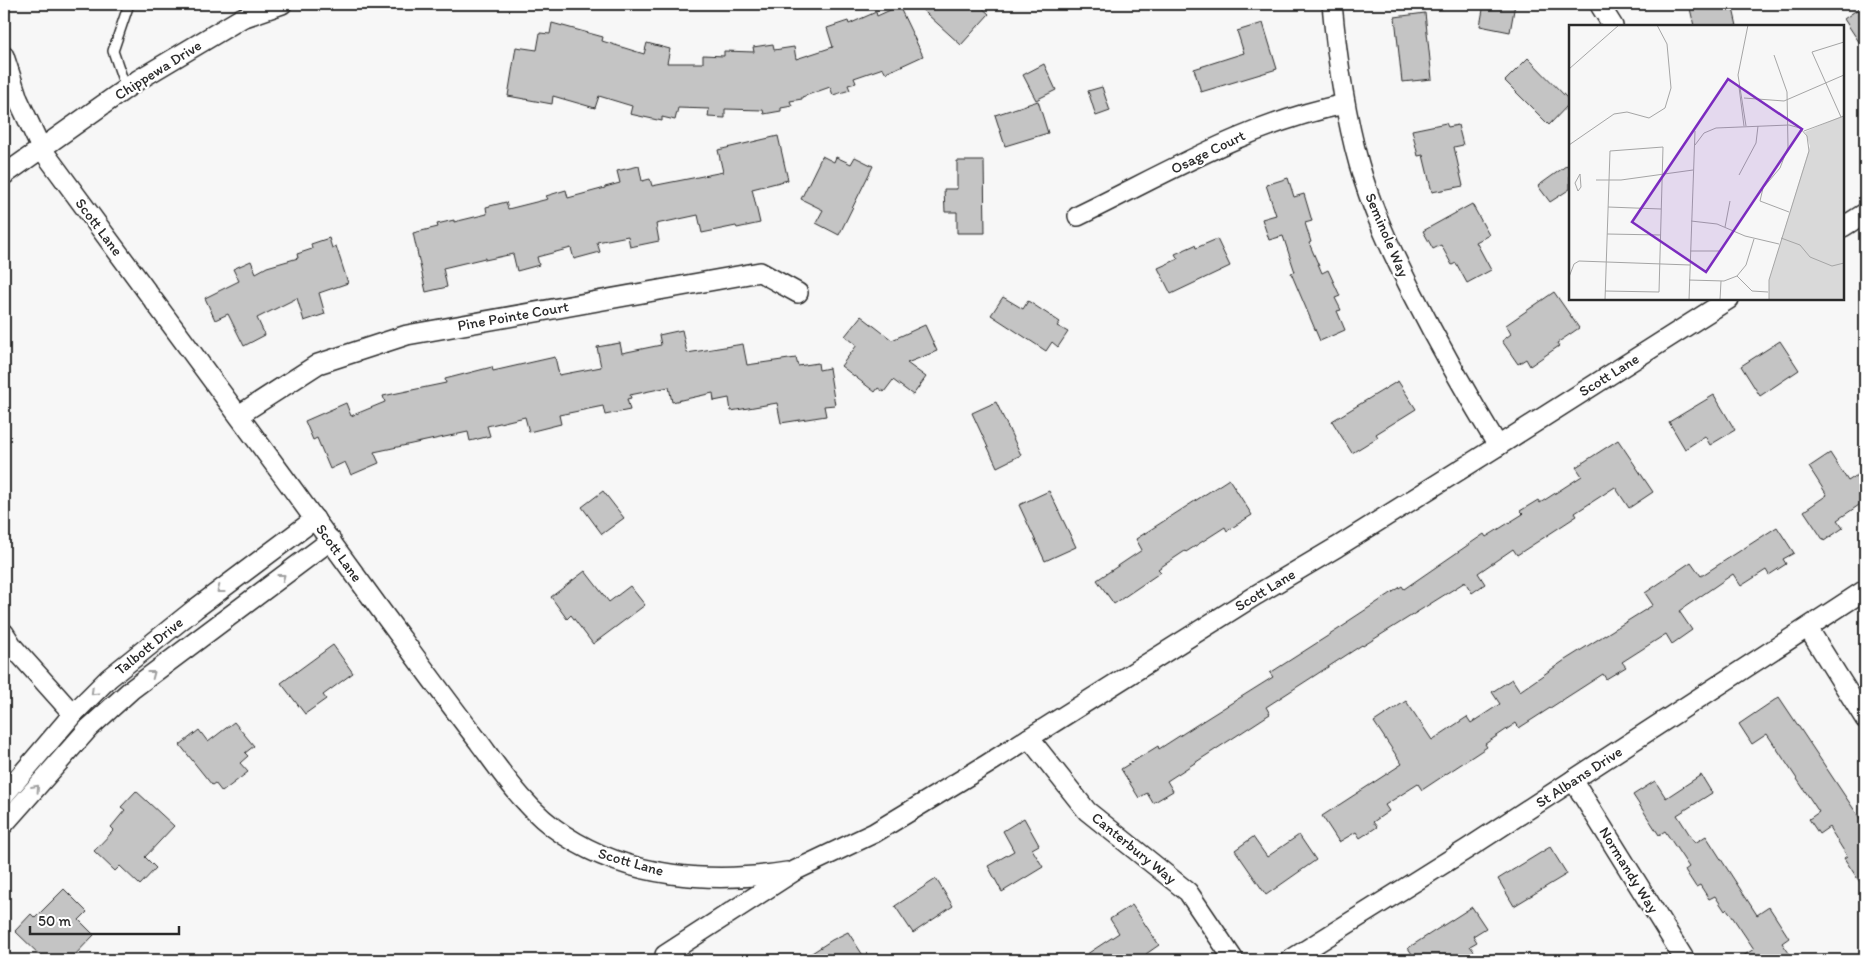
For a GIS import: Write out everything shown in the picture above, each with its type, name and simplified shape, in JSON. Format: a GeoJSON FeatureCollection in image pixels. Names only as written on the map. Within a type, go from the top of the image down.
{"type":"FeatureCollection","features":[{"type":"Feature","properties":{"kind":"street","name":"Chippewa Drive"},"geometry":{"type":"LineString","coordinates":[[4,175],[126,89],[242,18],[282,4]]}},
{"type":"Feature","properties":{"kind":"street","name":"Seminole Way"},"geometry":{"type":"LineString","coordinates":[[1332,4],[1340,80],[1359,165],[1369,195],[1394,257],[1454,371],[1498,446]]}},
{"type":"Feature","properties":{"kind":"street"},"geometry":{"type":"LineString","coordinates":[[1601,7],[1613,25]]}},
{"type":"Feature","properties":{"kind":"street","name":"Scott Lane"},"geometry":{"type":"LineString","coordinates":[[4,56],[18,99],[41,148],[315,518],[445,699],[508,781],[541,818],[562,834],[606,857],[630,865],[664,872],[707,878],[732,878],[758,877],[796,870]]}},
{"type":"Feature","properties":{"kind":"street","name":"Osage Court"},"geometry":{"type":"LineString","coordinates":[[1078,216],[1246,134],[1283,120],[1345,104]]}},
{"type":"Feature","properties":{"kind":"street"},"geometry":{"type":"LineString","coordinates":[[1844,226],[1865,213]]}},
{"type":"Feature","properties":{"kind":"street","name":"Pine Pointe Court"},"geometry":{"type":"LineString","coordinates":[[239,415],[318,364],[408,335],[760,272],[798,293]]}},
{"type":"Feature","properties":{"kind":"street","name":"Scott Lane"},"geometry":{"type":"LineString","coordinates":[[665,954],[796,870],[874,832],[1028,738],[1256,595],[1337,547],[1727,300]]}},
{"type":"Feature","properties":{"kind":"street","name":"Talbott Drive"},"geometry":{"type":"LineString","coordinates":[[4,795],[81,721],[92,693],[127,663],[315,518]]}},
{"type":"Feature","properties":{"kind":"street"},"geometry":{"type":"LineString","coordinates":[[4,824],[81,721],[131,690],[330,540]]}},
{"type":"Feature","properties":{"kind":"street","name":"St Albans Drive"},"geometry":{"type":"LineString","coordinates":[[1290,960],[1467,849],[1865,590]]}},
{"type":"Feature","properties":{"kind":"street"},"geometry":{"type":"LineString","coordinates":[[1808,628],[1865,719]]}},
{"type":"Feature","properties":{"kind":"street"},"geometry":{"type":"LineString","coordinates":[[4,633],[13,647],[81,721]]}},
{"type":"Feature","properties":{"kind":"street","name":"Canterbury Way"},"geometry":{"type":"LineString","coordinates":[[1028,738],[1087,811],[1188,892],[1234,960]]}},
{"type":"Feature","properties":{"kind":"street","name":"Normandy Way"},"geometry":{"type":"LineString","coordinates":[[1573,780],[1685,960]]}},
{"type":"Feature","properties":{"kind":"lane"},"geometry":{"type":"LineString","coordinates":[[126,89],[113,51],[129,4]]}},
{"type":"Feature","properties":{"kind":"building"},"geometry":{"type":"Polygon","coordinates":[[[916,4],[978,4],[989,14],[961,45],[916,4]]]}},
{"type":"Feature","properties":{"kind":"building"},"geometry":{"type":"Polygon","coordinates":[[[1484,4],[1515,4],[1510,32],[1480,26],[1484,4]]]}},
{"type":"Feature","properties":{"kind":"building"},"geometry":{"type":"Polygon","coordinates":[[[1689,4],[1732,4],[1737,25],[1694,25],[1689,4]]]}},
{"type":"Feature","properties":{"kind":"building"},"geometry":{"type":"Polygon","coordinates":[[[1865,4],[1865,51],[1844,19],[1865,4]]]}},
{"type":"Feature","properties":{"kind":"building"},"geometry":{"type":"Polygon","coordinates":[[[899,6],[923,56],[886,73],[883,68],[854,78],[856,83],[848,85],[850,90],[833,95],[830,87],[802,97],[802,99],[790,101],[792,106],[781,108],[781,111],[764,114],[763,110],[725,109],[725,118],[708,117],[709,109],[678,108],[675,120],[662,117],[662,121],[630,114],[632,106],[599,96],[595,108],[553,96],[552,104],[508,96],[516,47],[537,50],[540,33],[550,34],[552,23],[603,37],[602,41],[644,54],[647,43],[670,49],[667,63],[703,63],[703,55],[724,56],[724,51],[754,52],[753,47],[773,44],[774,50],[794,47],[796,59],[833,47],[827,28],[848,21],[849,24],[876,12],[877,16],[899,6]]]}},
{"type":"Feature","properties":{"kind":"building"},"geometry":{"type":"Polygon","coordinates":[[[1425,13],[1432,79],[1402,82],[1395,17],[1425,13]]]}},
{"type":"Feature","properties":{"kind":"building"},"geometry":{"type":"Polygon","coordinates":[[[1263,23],[1277,69],[1201,92],[1194,69],[1244,53],[1237,31],[1263,23]]]}},
{"type":"Feature","properties":{"kind":"building"},"geometry":{"type":"Polygon","coordinates":[[[1528,58],[1569,100],[1569,104],[1549,125],[1505,81],[1528,58]]]}},
{"type":"Feature","properties":{"kind":"building"},"geometry":{"type":"Polygon","coordinates":[[[1044,64],[1056,90],[1036,100],[1023,75],[1044,64]]]}},
{"type":"Feature","properties":{"kind":"building"},"geometry":{"type":"Polygon","coordinates":[[[1102,87],[1110,111],[1096,116],[1088,91],[1102,87]]]}},
{"type":"Feature","properties":{"kind":"building"},"geometry":{"type":"Polygon","coordinates":[[[1038,101],[1048,133],[1005,146],[995,115],[1038,101]]]}},
{"type":"Feature","properties":{"kind":"building"},"geometry":{"type":"Polygon","coordinates":[[[1446,123],[1448,127],[1458,125],[1463,145],[1454,147],[1463,186],[1432,192],[1423,155],[1418,156],[1412,130],[1446,123]]]}},
{"type":"Feature","properties":{"kind":"building"},"geometry":{"type":"Polygon","coordinates":[[[778,136],[788,180],[752,189],[760,223],[702,233],[698,215],[656,224],[659,241],[630,247],[628,236],[597,242],[600,252],[574,259],[571,248],[537,257],[539,265],[517,271],[513,254],[485,260],[485,258],[443,268],[447,287],[426,292],[413,233],[438,227],[437,224],[487,214],[486,207],[506,202],[508,209],[548,199],[546,196],[566,190],[568,198],[605,188],[620,183],[617,171],[639,166],[642,181],[650,179],[652,186],[723,172],[718,150],[778,136]]]}},
{"type":"Feature","properties":{"kind":"building"},"geometry":{"type":"Polygon","coordinates":[[[822,156],[834,162],[836,157],[851,164],[855,157],[873,166],[839,235],[816,223],[823,210],[801,199],[822,156]]]}},
{"type":"Feature","properties":{"kind":"building"},"geometry":{"type":"Polygon","coordinates":[[[957,161],[984,161],[985,233],[957,233],[957,212],[945,212],[944,189],[957,189],[957,161]]]}},
{"type":"Feature","properties":{"kind":"building"},"geometry":{"type":"Polygon","coordinates":[[[1569,164],[1569,190],[1550,202],[1538,186],[1569,164]]]}},
{"type":"Feature","properties":{"kind":"building"},"geometry":{"type":"Polygon","coordinates":[[[1288,178],[1294,197],[1304,194],[1312,221],[1305,223],[1311,242],[1309,243],[1322,273],[1328,270],[1340,296],[1335,298],[1341,310],[1337,311],[1345,330],[1320,341],[1291,273],[1295,272],[1283,236],[1269,240],[1262,219],[1276,215],[1266,185],[1288,178]]]}},
{"type":"Feature","properties":{"kind":"building"},"geometry":{"type":"Polygon","coordinates":[[[1472,204],[1489,235],[1476,242],[1491,270],[1467,283],[1456,263],[1452,265],[1441,245],[1433,249],[1423,231],[1472,204]]]}},
{"type":"Feature","properties":{"kind":"building"},"geometry":{"type":"Polygon","coordinates":[[[329,238],[332,248],[336,246],[348,283],[319,293],[325,314],[304,321],[297,298],[257,318],[265,335],[244,346],[228,314],[215,320],[205,298],[239,281],[233,269],[251,261],[256,273],[267,267],[298,258],[297,254],[312,249],[311,244],[329,238]]]}},
{"type":"Feature","properties":{"kind":"building"},"geometry":{"type":"Polygon","coordinates":[[[1217,239],[1230,266],[1171,294],[1158,268],[1178,259],[1175,254],[1195,245],[1196,248],[1217,239]]]}},
{"type":"Feature","properties":{"kind":"building"},"geometry":{"type":"Polygon","coordinates":[[[1554,292],[1579,328],[1557,343],[1559,346],[1530,366],[1526,359],[1518,364],[1502,341],[1511,334],[1506,325],[1554,292]]]}},
{"type":"Feature","properties":{"kind":"building"},"geometry":{"type":"Polygon","coordinates":[[[1003,297],[1023,309],[1028,301],[1060,322],[1057,326],[1068,332],[1058,347],[1052,342],[1046,351],[991,315],[1003,297]]]}},
{"type":"Feature","properties":{"kind":"building"},"geometry":{"type":"Polygon","coordinates":[[[861,316],[892,340],[925,325],[937,351],[907,363],[926,377],[913,395],[893,380],[884,392],[878,388],[875,392],[841,366],[857,345],[845,336],[861,316]]]}},
{"type":"Feature","properties":{"kind":"building"},"geometry":{"type":"Polygon","coordinates":[[[682,330],[687,353],[743,344],[747,365],[796,358],[798,366],[818,363],[819,370],[829,368],[835,405],[824,406],[826,416],[781,423],[777,403],[731,411],[729,398],[714,401],[713,393],[672,402],[669,387],[630,395],[631,398],[627,399],[630,410],[605,415],[603,406],[559,415],[561,424],[529,432],[525,417],[487,426],[490,436],[470,441],[468,432],[374,452],[379,463],[351,475],[345,462],[330,469],[317,438],[313,440],[305,421],[346,403],[351,416],[385,402],[383,396],[446,383],[445,379],[492,367],[493,371],[555,357],[559,375],[601,367],[597,347],[620,343],[622,353],[661,345],[659,335],[682,330]]]}},
{"type":"Feature","properties":{"kind":"building"},"geometry":{"type":"Polygon","coordinates":[[[1780,341],[1799,370],[1760,396],[1741,366],[1780,341]]]}},
{"type":"Feature","properties":{"kind":"building"},"geometry":{"type":"Polygon","coordinates":[[[1398,381],[1416,409],[1376,434],[1378,437],[1352,453],[1332,421],[1398,381]]]}},
{"type":"Feature","properties":{"kind":"building"},"geometry":{"type":"Polygon","coordinates":[[[1714,395],[1735,430],[1710,445],[1705,436],[1685,449],[1669,422],[1714,395]]]}},
{"type":"Feature","properties":{"kind":"building"},"geometry":{"type":"Polygon","coordinates":[[[996,402],[1021,455],[997,467],[972,413],[996,402]]]}},
{"type":"Feature","properties":{"kind":"building"},"geometry":{"type":"Polygon","coordinates":[[[1618,440],[1653,492],[1629,508],[1615,487],[1575,513],[1577,516],[1517,555],[1513,549],[1478,573],[1485,584],[1472,593],[1465,582],[1266,707],[1270,714],[1167,781],[1173,791],[1153,803],[1147,793],[1139,798],[1121,769],[1158,746],[1159,749],[1273,677],[1270,673],[1402,586],[1404,589],[1484,534],[1486,537],[1523,514],[1520,511],[1538,500],[1540,503],[1582,476],[1576,467],[1618,440]]]}},
{"type":"Feature","properties":{"kind":"building"},"geometry":{"type":"Polygon","coordinates":[[[1830,453],[1848,481],[1865,470],[1865,501],[1837,520],[1843,528],[1824,541],[1804,511],[1827,495],[1809,467],[1830,453]]]}},
{"type":"Feature","properties":{"kind":"building"},"geometry":{"type":"Polygon","coordinates":[[[1229,479],[1252,515],[1227,531],[1225,527],[1185,551],[1158,569],[1161,572],[1114,604],[1097,580],[1142,550],[1136,539],[1229,479]]]}},
{"type":"Feature","properties":{"kind":"building"},"geometry":{"type":"Polygon","coordinates":[[[603,491],[624,518],[602,534],[582,507],[603,491]]]}},
{"type":"Feature","properties":{"kind":"building"},"geometry":{"type":"Polygon","coordinates":[[[1049,491],[1076,547],[1045,561],[1019,505],[1049,491]]]}},
{"type":"Feature","properties":{"kind":"building"},"geometry":{"type":"Polygon","coordinates":[[[1777,527],[1794,553],[1783,559],[1786,564],[1769,575],[1766,570],[1741,586],[1733,574],[1679,611],[1692,630],[1672,644],[1666,634],[1622,662],[1626,667],[1606,679],[1603,674],[1519,728],[1516,723],[1485,744],[1487,747],[1422,790],[1418,784],[1385,805],[1389,811],[1373,822],[1377,827],[1360,838],[1356,832],[1339,842],[1322,816],[1402,764],[1374,722],[1406,701],[1432,740],[1467,717],[1471,723],[1500,704],[1492,692],[1512,679],[1520,691],[1565,660],[1653,605],[1645,593],[1691,562],[1701,576],[1777,527]]]}},
{"type":"Feature","properties":{"kind":"building"},"geometry":{"type":"Polygon","coordinates":[[[585,571],[609,602],[630,586],[645,605],[593,644],[571,615],[567,619],[551,597],[585,571]]]}},
{"type":"Feature","properties":{"kind":"building"},"geometry":{"type":"Polygon","coordinates":[[[333,645],[353,673],[323,695],[326,699],[305,714],[281,683],[333,645]]]}},
{"type":"Feature","properties":{"kind":"building"},"geometry":{"type":"Polygon","coordinates":[[[1779,697],[1865,826],[1865,890],[1844,858],[1847,856],[1829,827],[1819,834],[1809,819],[1819,812],[1767,734],[1752,744],[1739,724],[1779,697]]]}},
{"type":"Feature","properties":{"kind":"building"},"geometry":{"type":"Polygon","coordinates":[[[234,722],[254,746],[245,753],[248,756],[240,763],[248,772],[222,792],[215,783],[212,785],[180,745],[199,730],[208,742],[234,722]]]}},
{"type":"Feature","properties":{"kind":"building"},"geometry":{"type":"Polygon","coordinates":[[[1701,775],[1712,793],[1677,815],[1695,843],[1706,836],[1757,915],[1769,907],[1789,938],[1782,943],[1794,960],[1737,960],[1754,949],[1727,909],[1725,911],[1715,896],[1709,899],[1700,885],[1696,887],[1685,870],[1689,867],[1665,831],[1659,835],[1633,795],[1655,781],[1666,798],[1701,775]]]}},
{"type":"Feature","properties":{"kind":"building"},"geometry":{"type":"Polygon","coordinates":[[[136,791],[174,826],[145,857],[156,868],[140,885],[120,866],[115,871],[94,851],[114,830],[111,827],[125,810],[121,807],[136,791]]]}},
{"type":"Feature","properties":{"kind":"building"},"geometry":{"type":"Polygon","coordinates":[[[1024,818],[1039,845],[1032,849],[1043,867],[1002,892],[988,866],[1014,851],[1003,831],[1024,818]]]}},
{"type":"Feature","properties":{"kind":"building"},"geometry":{"type":"Polygon","coordinates":[[[1299,835],[1316,860],[1266,895],[1235,850],[1253,837],[1267,857],[1299,835]]]}},
{"type":"Feature","properties":{"kind":"building"},"geometry":{"type":"Polygon","coordinates":[[[1550,847],[1567,874],[1514,906],[1498,879],[1550,847]]]}},
{"type":"Feature","properties":{"kind":"building"},"geometry":{"type":"Polygon","coordinates":[[[936,879],[953,906],[913,933],[895,906],[936,879]]]}},
{"type":"Feature","properties":{"kind":"building"},"geometry":{"type":"Polygon","coordinates":[[[64,889],[87,912],[79,920],[94,935],[70,960],[45,960],[15,931],[31,914],[35,918],[64,889]]]}},
{"type":"Feature","properties":{"kind":"building"},"geometry":{"type":"Polygon","coordinates":[[[1132,905],[1159,945],[1146,954],[1151,960],[1078,960],[1119,933],[1110,919],[1132,905]]]}},
{"type":"Feature","properties":{"kind":"building"},"geometry":{"type":"Polygon","coordinates":[[[1472,907],[1486,928],[1473,936],[1477,942],[1470,946],[1476,954],[1466,960],[1416,960],[1408,948],[1472,907]]]}},
{"type":"Feature","properties":{"kind":"building"},"geometry":{"type":"Polygon","coordinates":[[[848,932],[866,960],[801,960],[832,940],[848,932]]]}}]}
